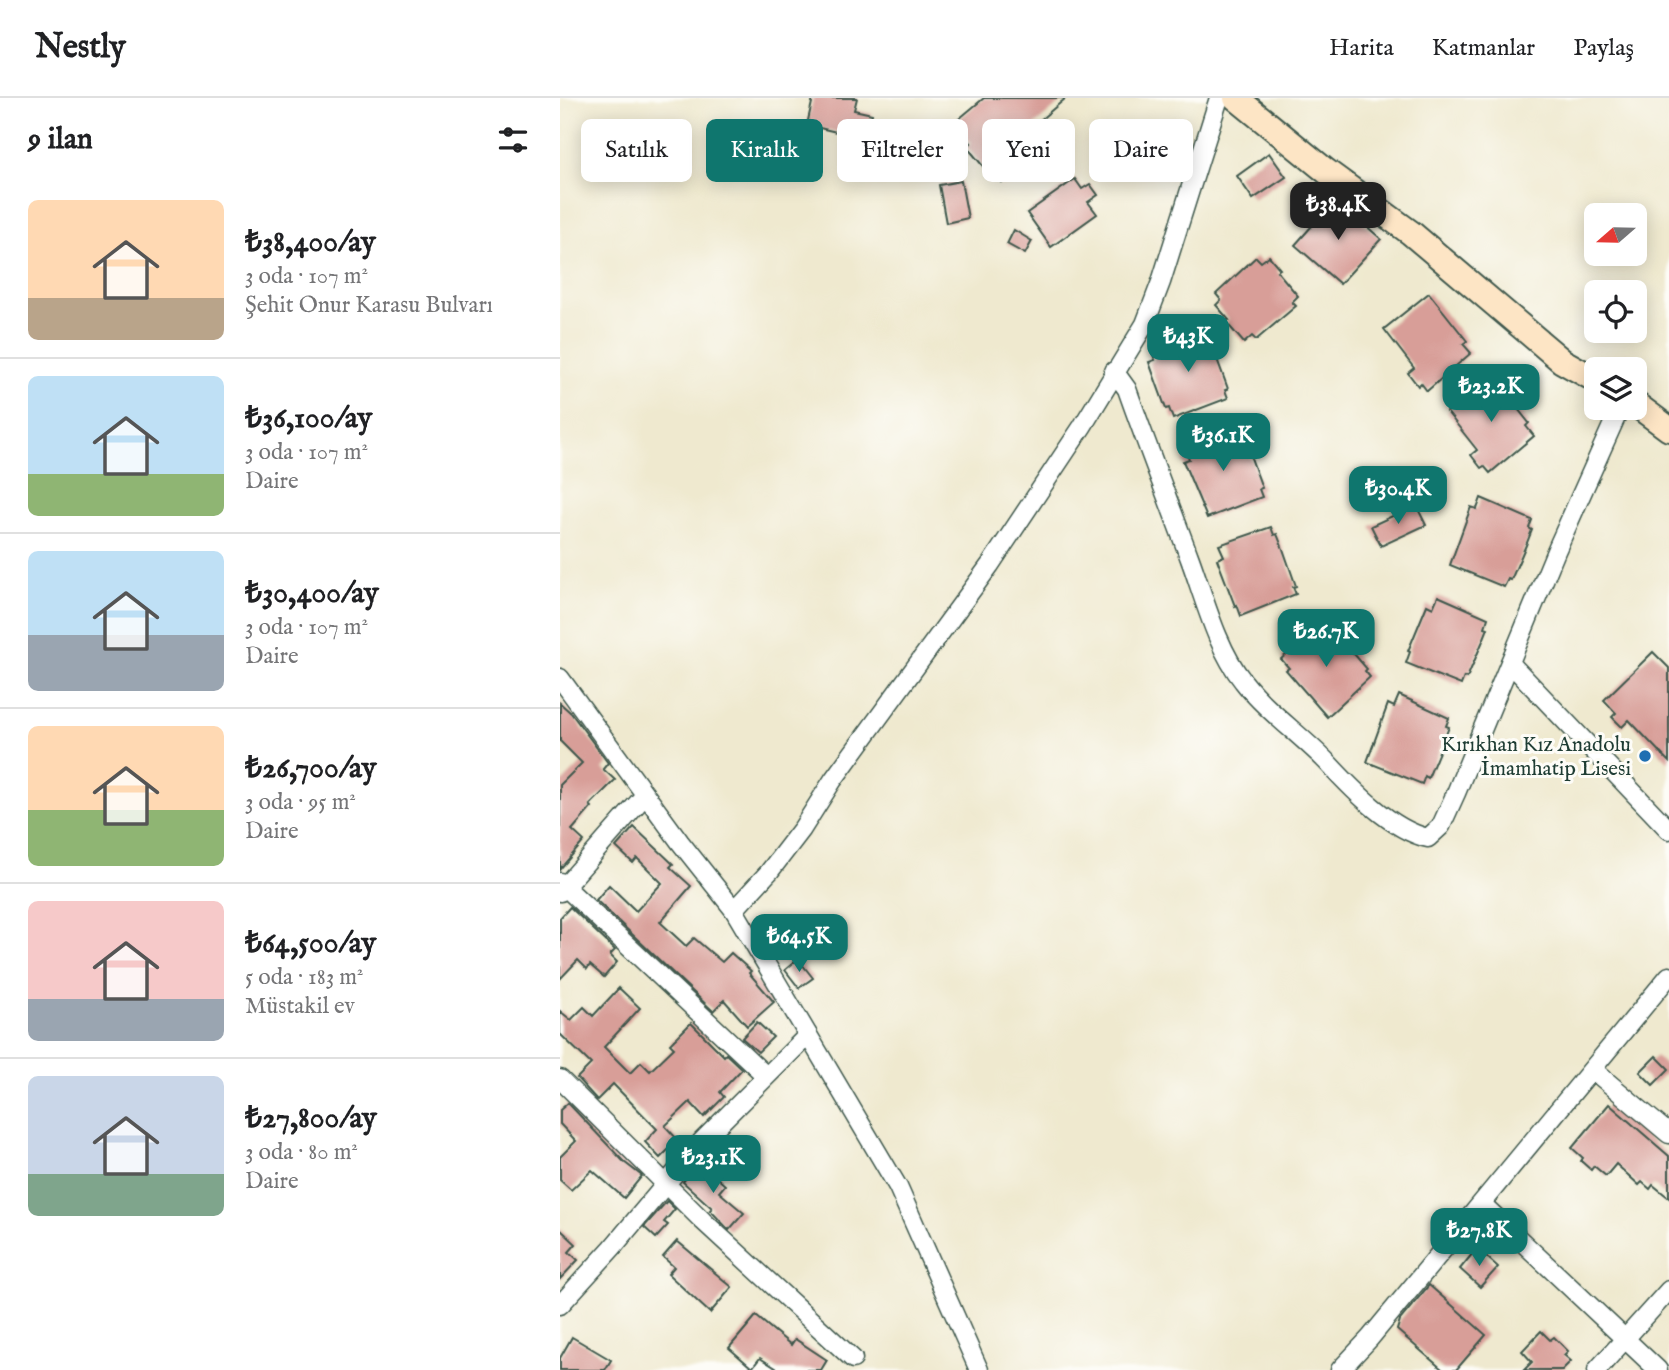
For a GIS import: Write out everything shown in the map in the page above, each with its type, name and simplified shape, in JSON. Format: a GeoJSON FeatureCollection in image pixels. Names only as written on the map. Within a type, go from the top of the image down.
{"type":"FeatureCollection","features":[{"type":"Feature","properties":{"kind":"street"},"geometry":{"type":"LineString","coordinates":[[734,910],[769,872],[802,829],[833,780],[990,565],[1082,427],[1145,324],[1161,282],[1219,98]]}},
{"type":"Feature","properties":{"kind":"street"},"geometry":{"type":"LineString","coordinates":[[1236,98],[1326,171],[1411,233],[1562,361],[1584,373]]}},
{"type":"Feature","properties":{"kind":"street"},"geometry":{"type":"LineString","coordinates":[[1114,371],[1127,389],[1212,621],[1231,664],[1276,716],[1318,752],[1361,798],[1413,835],[1428,838],[1440,826],[1456,793],[1556,551],[1615,420]]}},
{"type":"Feature","properties":{"kind":"street"},"geometry":{"type":"LineString","coordinates":[[1647,413],[1669,429]]}},
{"type":"Feature","properties":{"kind":"street"},"geometry":{"type":"LineString","coordinates":[[1510,663],[1669,830]]}},
{"type":"Feature","properties":{"kind":"street"},"geometry":{"type":"LineString","coordinates":[[561,677],[645,795],[734,910],[898,1187],[979,1370]]}},
{"type":"Feature","properties":{"kind":"street"},"geometry":{"type":"LineString","coordinates":[[645,795],[562,887],[766,1076]]}},
{"type":"Feature","properties":{"kind":"street"},"geometry":{"type":"LineString","coordinates":[[1340,1370],[1482,1204],[1669,976]]}},
{"type":"Feature","properties":{"kind":"street"},"geometry":{"type":"LineString","coordinates":[[564,1293],[612,1248],[664,1184],[808,1035]]}},
{"type":"Feature","properties":{"kind":"street"},"geometry":{"type":"LineString","coordinates":[[1593,1070],[1666,1123]]}},
{"type":"Feature","properties":{"kind":"street"},"geometry":{"type":"LineString","coordinates":[[560,1079],[664,1184],[853,1359]]}},
{"type":"Feature","properties":{"kind":"street"},"geometry":{"type":"LineString","coordinates":[[1482,1204],[1658,1370]]}},
{"type":"Feature","properties":{"kind":"street"},"geometry":{"type":"LineString","coordinates":[[1597,1370],[1669,1290]]}},
{"type":"Feature","properties":{"kind":"building"},"geometry":{"type":"Polygon","coordinates":[[[813,98],[857,98],[854,110],[872,114],[871,119],[837,119],[837,132],[823,129],[823,119],[808,119],[813,98]]]}},
{"type":"Feature","properties":{"kind":"building"},"geometry":{"type":"Polygon","coordinates":[[[984,98],[1066,98],[1041,119],[982,119],[982,165],[968,148],[971,143],[968,139],[968,119],[959,119],[984,98]]]}},
{"type":"Feature","properties":{"kind":"building"},"geometry":{"type":"Polygon","coordinates":[[[1269,153],[1286,177],[1253,199],[1237,176],[1269,153]]]}},
{"type":"Feature","properties":{"kind":"building"},"geometry":{"type":"Polygon","coordinates":[[[1075,179],[1082,189],[1090,184],[1098,195],[1088,202],[1097,214],[1051,247],[1027,213],[1071,182],[1075,182],[1075,179]]]}},
{"type":"Feature","properties":{"kind":"building"},"geometry":{"type":"Polygon","coordinates":[[[961,182],[968,218],[946,223],[939,185],[961,182]]]}},
{"type":"Feature","properties":{"kind":"building"},"geometry":{"type":"Polygon","coordinates":[[[1336,199],[1381,239],[1340,284],[1295,245],[1336,199]]]}},
{"type":"Feature","properties":{"kind":"building"},"geometry":{"type":"Polygon","coordinates":[[[1014,230],[1032,241],[1025,254],[1007,244],[1014,230]]]}},
{"type":"Feature","properties":{"kind":"building"},"geometry":{"type":"Polygon","coordinates":[[[1269,256],[1280,269],[1277,271],[1298,296],[1292,302],[1296,306],[1256,340],[1252,336],[1244,343],[1225,321],[1229,320],[1216,305],[1221,300],[1216,294],[1256,257],[1261,262],[1269,256]]]}},
{"type":"Feature","properties":{"kind":"building"},"geometry":{"type":"Polygon","coordinates":[[[1429,293],[1467,341],[1463,344],[1471,353],[1427,391],[1421,383],[1418,386],[1408,373],[1414,368],[1384,329],[1429,293]]]}},
{"type":"Feature","properties":{"kind":"building"},"geometry":{"type":"Polygon","coordinates":[[[1206,329],[1228,389],[1225,390],[1228,398],[1173,419],[1169,408],[1166,409],[1149,362],[1155,360],[1151,349],[1206,329]]]}},
{"type":"Feature","properties":{"kind":"building"},"geometry":{"type":"Polygon","coordinates":[[[1491,375],[1529,423],[1526,426],[1534,436],[1490,473],[1484,466],[1481,468],[1471,455],[1477,450],[1447,412],[1491,375]]]}},
{"type":"Feature","properties":{"kind":"building"},"geometry":{"type":"Polygon","coordinates":[[[1237,429],[1240,437],[1243,436],[1262,488],[1259,489],[1262,497],[1207,518],[1183,461],[1189,459],[1185,447],[1237,429]]]}},
{"type":"Feature","properties":{"kind":"building"},"geometry":{"type":"Polygon","coordinates":[[[1481,498],[1532,520],[1529,528],[1532,530],[1526,545],[1511,580],[1508,579],[1504,587],[1450,565],[1471,507],[1477,509],[1481,498]]]}},
{"type":"Feature","properties":{"kind":"building"},"geometry":{"type":"Polygon","coordinates":[[[1416,505],[1426,525],[1381,546],[1371,526],[1416,505]]]}},
{"type":"Feature","properties":{"kind":"building"},"geometry":{"type":"Polygon","coordinates":[[[1271,527],[1283,549],[1296,586],[1293,587],[1296,594],[1241,616],[1217,559],[1224,556],[1219,545],[1271,527]]]}},
{"type":"Feature","properties":{"kind":"building"},"geometry":{"type":"Polygon","coordinates":[[[1438,596],[1488,618],[1485,627],[1488,628],[1482,643],[1467,678],[1464,677],[1461,685],[1406,663],[1410,652],[1408,651],[1427,605],[1433,608],[1438,596]]]}},
{"type":"Feature","properties":{"kind":"building"},"geometry":{"type":"Polygon","coordinates":[[[1323,623],[1342,640],[1367,669],[1365,671],[1370,677],[1327,717],[1286,670],[1289,668],[1281,659],[1323,623]]]}},
{"type":"Feature","properties":{"kind":"building","name":"Kırıkhan Kız Anadolu İmamhatip Lisesi"},"geometry":{"type":"Polygon","coordinates":[[[1653,652],[1669,668],[1669,762],[1629,720],[1622,727],[1612,717],[1616,713],[1604,700],[1653,652]]]}},
{"type":"Feature","properties":{"kind":"building"},"geometry":{"type":"Polygon","coordinates":[[[1399,695],[1449,718],[1446,726],[1449,727],[1443,742],[1428,778],[1425,776],[1422,784],[1367,762],[1388,704],[1394,707],[1399,695]]]}},
{"type":"Feature","properties":{"kind":"building"},"geometry":{"type":"Polygon","coordinates":[[[560,703],[571,713],[608,763],[603,769],[615,780],[590,805],[592,807],[572,830],[584,841],[560,869],[560,785],[582,763],[560,741],[560,703]]]}},
{"type":"Feature","properties":{"kind":"building"},"geometry":{"type":"Polygon","coordinates":[[[634,827],[673,864],[670,867],[691,886],[660,922],[686,946],[694,938],[722,962],[731,953],[751,971],[749,973],[774,1002],[747,1026],[724,1000],[713,1011],[596,900],[609,885],[636,911],[662,883],[637,858],[633,863],[616,847],[634,827]]]}},
{"type":"Feature","properties":{"kind":"building"},"geometry":{"type":"Polygon","coordinates":[[[570,907],[615,950],[610,955],[617,962],[604,977],[590,965],[587,969],[578,960],[560,979],[560,918],[570,907]]]}},
{"type":"Feature","properties":{"kind":"building"},"geometry":{"type":"Polygon","coordinates":[[[798,959],[813,978],[799,988],[785,970],[798,959]]]}},
{"type":"Feature","properties":{"kind":"building"},"geometry":{"type":"Polygon","coordinates":[[[619,988],[640,1008],[604,1047],[630,1073],[641,1062],[650,1071],[674,1048],[670,1044],[691,1023],[724,1056],[726,1054],[742,1069],[720,1092],[724,1097],[704,1117],[690,1102],[665,1126],[678,1140],[660,1158],[645,1142],[657,1129],[613,1084],[597,1100],[577,1078],[591,1064],[560,1034],[560,1011],[571,1020],[584,1007],[593,1016],[619,988]]]}},
{"type":"Feature","properties":{"kind":"building"},"geometry":{"type":"Polygon","coordinates":[[[757,1022],[773,1037],[758,1052],[742,1038],[757,1022]]]}},
{"type":"Feature","properties":{"kind":"building"},"geometry":{"type":"Polygon","coordinates":[[[1656,1056],[1669,1069],[1653,1085],[1640,1072],[1656,1056]]]}},
{"type":"Feature","properties":{"kind":"building"},"geometry":{"type":"Polygon","coordinates":[[[568,1103],[624,1162],[642,1176],[624,1198],[592,1170],[571,1190],[560,1180],[560,1157],[576,1141],[560,1124],[560,1110],[568,1103]]]}},
{"type":"Feature","properties":{"kind":"building"},"geometry":{"type":"Polygon","coordinates":[[[1609,1104],[1669,1156],[1669,1198],[1653,1185],[1650,1189],[1642,1182],[1639,1185],[1616,1164],[1606,1176],[1594,1166],[1591,1170],[1572,1148],[1609,1104]]]}},
{"type":"Feature","properties":{"kind":"building"},"geometry":{"type":"Polygon","coordinates":[[[699,1162],[725,1185],[719,1192],[744,1213],[729,1230],[710,1210],[712,1208],[683,1182],[699,1162]]]}},
{"type":"Feature","properties":{"kind":"building"},"geometry":{"type":"Polygon","coordinates":[[[667,1201],[675,1209],[664,1222],[668,1225],[656,1238],[644,1227],[667,1201]]]}},
{"type":"Feature","properties":{"kind":"building"},"geometry":{"type":"Polygon","coordinates":[[[560,1229],[576,1244],[569,1252],[578,1260],[560,1279],[560,1229]]]}},
{"type":"Feature","properties":{"kind":"building"},"geometry":{"type":"Polygon","coordinates":[[[677,1241],[732,1287],[710,1313],[668,1274],[674,1267],[663,1257],[677,1241]]]}},
{"type":"Feature","properties":{"kind":"building"},"geometry":{"type":"Polygon","coordinates":[[[1477,1248],[1498,1267],[1480,1287],[1460,1269],[1477,1248]]]}},
{"type":"Feature","properties":{"kind":"building"},"geometry":{"type":"Polygon","coordinates":[[[1429,1285],[1486,1335],[1456,1370],[1443,1370],[1397,1330],[1400,1320],[1429,1285]]]}},
{"type":"Feature","properties":{"kind":"building"},"geometry":{"type":"Polygon","coordinates":[[[756,1316],[791,1345],[795,1339],[827,1360],[821,1370],[779,1370],[760,1358],[752,1368],[729,1348],[756,1316]]]}},
{"type":"Feature","properties":{"kind":"building"},"geometry":{"type":"Polygon","coordinates":[[[1541,1331],[1550,1340],[1554,1337],[1568,1351],[1564,1355],[1571,1361],[1562,1370],[1524,1370],[1532,1362],[1522,1351],[1541,1331]]]}},
{"type":"Feature","properties":{"kind":"building"},"geometry":{"type":"Polygon","coordinates":[[[572,1337],[611,1360],[605,1370],[560,1370],[560,1358],[572,1337]]]}},
{"type":"Feature","properties":{"kind":"place","name":"Kırıkhan Kız Anadolu İmamhatip Lisesi"},"geometry":{"type":"Point","coordinates":[1645,756]}}]}
